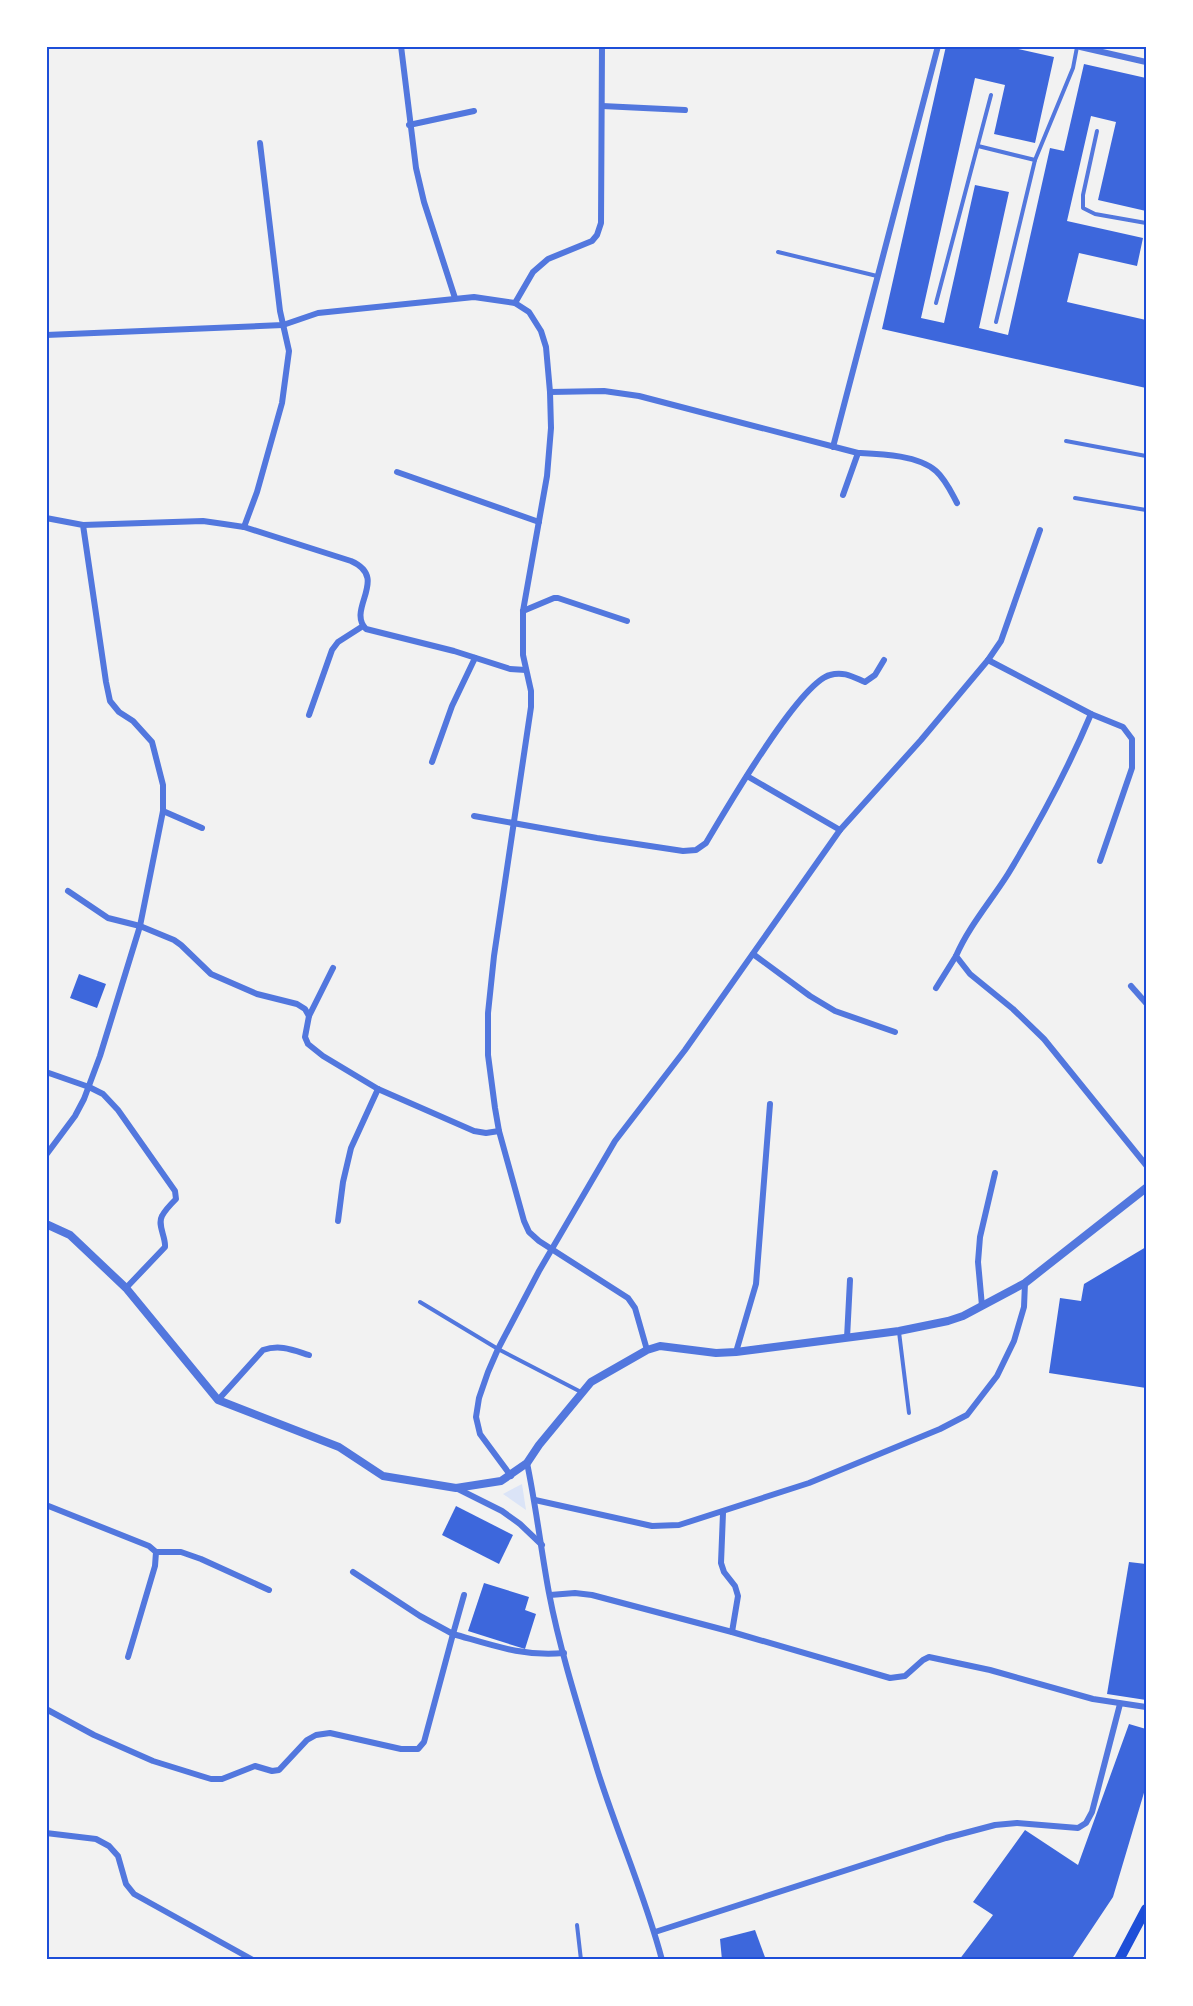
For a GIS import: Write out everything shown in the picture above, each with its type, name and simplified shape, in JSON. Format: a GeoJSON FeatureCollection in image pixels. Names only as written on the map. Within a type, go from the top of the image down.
{"type":"FeatureCollection","features":[{"type":"Feature","properties":{"kind":"main road"},"geometry":{"type":"LineString","coordinates":[[1119,1959],[1146,1910]]}},
{"type":"Feature","properties":{"kind":"street"},"geometry":{"type":"LineString","coordinates":[[401,46],[416,168],[424,202],[455,298]]}},
{"type":"Feature","properties":{"kind":"street"},"geometry":{"type":"LineString","coordinates":[[515,303],[533,272],[548,260],[591,241],[597,235],[601,223],[602,46]]}},
{"type":"Feature","properties":{"kind":"street"},"geometry":{"type":"LineString","coordinates":[[833,447],[938,46]]}},
{"type":"Feature","properties":{"kind":"street"},"geometry":{"type":"LineString","coordinates":[[1076,47],[1146,62]]}},
{"type":"Feature","properties":{"kind":"street"},"geometry":{"type":"LineString","coordinates":[[602,106],[685,110]]}},
{"type":"Feature","properties":{"kind":"street"},"geometry":{"type":"LineString","coordinates":[[409,125],[474,111]]}},
{"type":"Feature","properties":{"kind":"street"},"geometry":{"type":"LineString","coordinates":[[244,527],[257,492],[282,403],[289,351],[283,325],[260,143]]}},
{"type":"Feature","properties":{"kind":"street"},"geometry":{"type":"LineString","coordinates":[[46,335],[283,325],[318,312],[474,297],[515,303],[528,312],[541,331],[546,347],[551,428],[547,476],[523,611],[523,655],[531,691],[531,707],[494,956],[488,1013],[488,1055],[499,1131],[529,1232],[552,1250],[628,1298],[635,1308],[648,1350]]}},
{"type":"Feature","properties":{"kind":"street"},"geometry":{"type":"LineString","coordinates":[[550,392],[604,391],[639,396],[858,453],[891,455],[918,462],[934,469],[945,480],[957,503]]}},
{"type":"Feature","properties":{"kind":"street"},"geometry":{"type":"LineString","coordinates":[[843,495],[858,453]]}},
{"type":"Feature","properties":{"kind":"street"},"geometry":{"type":"LineString","coordinates":[[397,472],[539,522]]}},
{"type":"Feature","properties":{"kind":"street"},"geometry":{"type":"LineString","coordinates":[[46,518],[83,525],[203,521],[244,527],[361,565],[366,571],[369,584],[360,617],[363,627],[370,631],[454,651],[510,669],[526,670]]}},
{"type":"Feature","properties":{"kind":"street"},"geometry":{"type":"LineString","coordinates":[[46,1155],[75,1116],[89,1087],[140,926],[164,811],[163,785],[152,742],[110,701],[83,525]]}},
{"type":"Feature","properties":{"kind":"street"},"geometry":{"type":"LineString","coordinates":[[511,1476],[480,1434],[476,1417],[479,1398],[498,1349],[552,1250],[615,1141],[685,1050],[840,830],[988,660],[1001,641],[1040,530]]}},
{"type":"Feature","properties":{"kind":"street"},"geometry":{"type":"LineString","coordinates":[[523,611],[558,598],[627,621]]}},
{"type":"Feature","properties":{"kind":"street"},"geometry":{"type":"LineString","coordinates":[[309,715],[332,650],[338,642],[363,627]]}},
{"type":"Feature","properties":{"kind":"street"},"geometry":{"type":"LineString","coordinates":[[432,762],[455,699],[475,658]]}},
{"type":"Feature","properties":{"kind":"street"},"geometry":{"type":"LineString","coordinates":[[474,816],[597,838],[683,851],[696,850],[706,843],[747,776],[795,706],[829,675],[846,673],[865,682],[875,675],[884,660]]}},
{"type":"Feature","properties":{"kind":"street"},"geometry":{"type":"LineString","coordinates":[[988,660],[1091,714],[1123,727],[1132,739],[1132,768],[1100,861]]}},
{"type":"Feature","properties":{"kind":"street"},"geometry":{"type":"LineString","coordinates":[[936,988],[962,942],[1007,875],[1051,797],[1091,714]]}},
{"type":"Feature","properties":{"kind":"street"},"geometry":{"type":"LineString","coordinates":[[747,776],[840,830]]}},
{"type":"Feature","properties":{"kind":"street"},"geometry":{"type":"LineString","coordinates":[[164,811],[202,828]]}},
{"type":"Feature","properties":{"kind":"street"},"geometry":{"type":"LineString","coordinates":[[68,891],[108,918],[140,926],[181,945],[211,974],[257,994],[297,1004],[305,1009],[309,1016]]}},
{"type":"Feature","properties":{"kind":"street"},"geometry":{"type":"LineString","coordinates":[[753,954],[810,996],[835,1011],[895,1032]]}},
{"type":"Feature","properties":{"kind":"street"},"geometry":{"type":"LineString","coordinates":[[956,956],[970,974],[1014,1009],[1044,1039],[1146,1166]]}},
{"type":"Feature","properties":{"kind":"street"},"geometry":{"type":"LineString","coordinates":[[333,968],[309,1016],[305,1037],[308,1044],[323,1056],[378,1089],[474,1131],[486,1133],[499,1131]]}},
{"type":"Feature","properties":{"kind":"street"},"geometry":{"type":"LineString","coordinates":[[1131,987],[1146,1003]]}},
{"type":"Feature","properties":{"kind":"street"},"geometry":{"type":"LineString","coordinates":[[46,1072],[103,1094],[118,1110],[175,1191],[176,1199],[162,1215],[160,1222],[165,1247],[126,1288]]}},
{"type":"Feature","properties":{"kind":"street"},"geometry":{"type":"LineString","coordinates":[[338,1221],[343,1182],[351,1148],[378,1089]]}},
{"type":"Feature","properties":{"kind":"street"},"geometry":{"type":"LineString","coordinates":[[736,1352],[756,1284],[770,1104]]}},
{"type":"Feature","properties":{"kind":"street"},"geometry":{"type":"LineString","coordinates":[[982,1306],[978,1262],[980,1237],[994,1173]]}},
{"type":"Feature","properties":{"kind":"street"},"geometry":{"type":"LineString","coordinates":[[46,1224],[70,1234],[126,1288],[218,1400],[339,1447],[383,1476],[456,1488],[489,1484],[511,1476],[527,1463],[591,1382],[648,1350],[660,1346],[716,1353],[736,1352],[899,1331],[948,1321],[1025,1283],[1146,1188]]}},
{"type":"Feature","properties":{"kind":"street"},"geometry":{"type":"LineString","coordinates":[[847,1338],[850,1280]]}},
{"type":"Feature","properties":{"kind":"street"},"geometry":{"type":"LineString","coordinates":[[535,1500],[652,1526],[679,1525],[723,1513],[809,1483],[940,1429],[967,1415],[997,1376],[1014,1341],[1024,1307],[1025,1283]]}},
{"type":"Feature","properties":{"kind":"street"},"geometry":{"type":"LineString","coordinates":[[218,1400],[263,1350],[273,1346],[309,1355]]}},
{"type":"Feature","properties":{"kind":"street"},"geometry":{"type":"LineString","coordinates":[[527,1463],[550,1595],[564,1653],[598,1770],[655,1932],[662,1959]]}},
{"type":"Feature","properties":{"kind":"street"},"geometry":{"type":"LineString","coordinates":[[456,1488],[502,1511],[520,1524],[542,1546]]}},
{"type":"Feature","properties":{"kind":"street"},"geometry":{"type":"LineString","coordinates":[[46,1506],[149,1546],[156,1552],[181,1552],[269,1590]]}},
{"type":"Feature","properties":{"kind":"street"},"geometry":{"type":"LineString","coordinates":[[723,1513],[721,1563],[724,1572],[735,1586],[738,1596],[732,1632]]}},
{"type":"Feature","properties":{"kind":"street"},"geometry":{"type":"LineString","coordinates":[[128,1657],[155,1566],[156,1552]]}},
{"type":"Feature","properties":{"kind":"street"},"geometry":{"type":"LineString","coordinates":[[353,1572],[420,1616],[453,1634],[523,1653],[542,1655],[564,1653]]}},
{"type":"Feature","properties":{"kind":"street"},"geometry":{"type":"LineString","coordinates":[[550,1595],[575,1593],[592,1595],[732,1632],[890,1678],[904,1676],[929,1657],[990,1670],[1093,1699],[1146,1707]]}},
{"type":"Feature","properties":{"kind":"street"},"geometry":{"type":"LineString","coordinates":[[46,1709],[94,1735],[153,1761],[211,1779],[222,1779],[255,1766],[272,1771],[279,1770],[307,1740],[316,1735],[330,1733],[401,1749],[418,1749],[424,1742],[464,1595]]}},
{"type":"Feature","properties":{"kind":"street"},"geometry":{"type":"LineString","coordinates":[[655,1932],[946,1838],[995,1825],[1017,1823],[1078,1828],[1086,1823],[1092,1812],[1120,1704]]}},
{"type":"Feature","properties":{"kind":"street"},"geometry":{"type":"LineString","coordinates":[[46,1833],[96,1839],[109,1846],[118,1856],[126,1884],[134,1894],[253,1959]]}},
{"type":"Feature","properties":{"kind":"lane"},"geometry":{"type":"LineString","coordinates":[[996,322],[1035,160],[1073,68],[1076,47]]}},
{"type":"Feature","properties":{"kind":"lane"},"geometry":{"type":"LineString","coordinates":[[936,303],[991,95]]}},
{"type":"Feature","properties":{"kind":"lane"},"geometry":{"type":"LineString","coordinates":[[1097,131],[1083,195],[1083,208],[1095,214],[1146,223]]}},
{"type":"Feature","properties":{"kind":"lane"},"geometry":{"type":"LineString","coordinates":[[978,147],[1035,160]]}},
{"type":"Feature","properties":{"kind":"lane"},"geometry":{"type":"LineString","coordinates":[[778,252],[878,276]]}},
{"type":"Feature","properties":{"kind":"lane"},"geometry":{"type":"LineString","coordinates":[[1066,441],[1146,456]]}},
{"type":"Feature","properties":{"kind":"lane"},"geometry":{"type":"LineString","coordinates":[[1076,498],[1146,510]]}},
{"type":"Feature","properties":{"kind":"lane"},"geometry":{"type":"LineString","coordinates":[[420,1302],[498,1349],[581,1392]]}},
{"type":"Feature","properties":{"kind":"lane"},"geometry":{"type":"LineString","coordinates":[[899,1331],[909,1413]]}},
{"type":"Feature","properties":{"kind":"lane"},"geometry":{"type":"LineString","coordinates":[[577,1925],[581,1959]]}},
{"type":"Feature","properties":{"kind":"shaded area"},"geometry":{"type":"Polygon","coordinates":[[[522,1484],[526,1510],[503,1494],[522,1484]]]}},
{"type":"Feature","properties":{"kind":"building"},"geometry":{"type":"Polygon","coordinates":[[[946,46],[1005,46],[1054,57],[1035,143],[994,134],[1005,85],[975,78],[921,318],[944,323],[975,185],[1009,192],[979,328],[1008,335],[1050,148],[1064,151],[1084,64],[1146,78],[1146,211],[1098,200],[1116,122],[1091,116],[1067,221],[1143,238],[1137,266],[1079,253],[1067,302],[1146,320],[1146,388],[882,329],[946,46]]]}},
{"type":"Feature","properties":{"kind":"building"},"geometry":{"type":"Polygon","coordinates":[[[79,974],[106,984],[97,1008],[70,998],[79,974]]]}},
{"type":"Feature","properties":{"kind":"building"},"geometry":{"type":"Polygon","coordinates":[[[1146,1247],[1146,1388],[1049,1373],[1060,1298],[1081,1301],[1084,1284],[1146,1247]]]}},
{"type":"Feature","properties":{"kind":"building"},"geometry":{"type":"Polygon","coordinates":[[[456,1506],[513,1535],[499,1564],[442,1535],[456,1506]]]}},
{"type":"Feature","properties":{"kind":"building"},"geometry":{"type":"Polygon","coordinates":[[[1129,1562],[1146,1564],[1146,1700],[1107,1694],[1129,1562]]]}},
{"type":"Feature","properties":{"kind":"building"},"geometry":{"type":"Polygon","coordinates":[[[484,1583],[529,1597],[525,1610],[536,1614],[525,1649],[468,1631],[484,1583]]]}},
{"type":"Feature","properties":{"kind":"building"},"geometry":{"type":"Polygon","coordinates":[[[1129,1724],[1146,1729],[1146,1786],[1113,1897],[1071,1960],[959,1960],[993,1915],[973,1902],[1025,1830],[1078,1865],[1129,1724]]]}},
{"type":"Feature","properties":{"kind":"building"},"geometry":{"type":"Polygon","coordinates":[[[755,1930],[766,1960],[722,1960],[720,1939],[755,1930]]]}}]}
